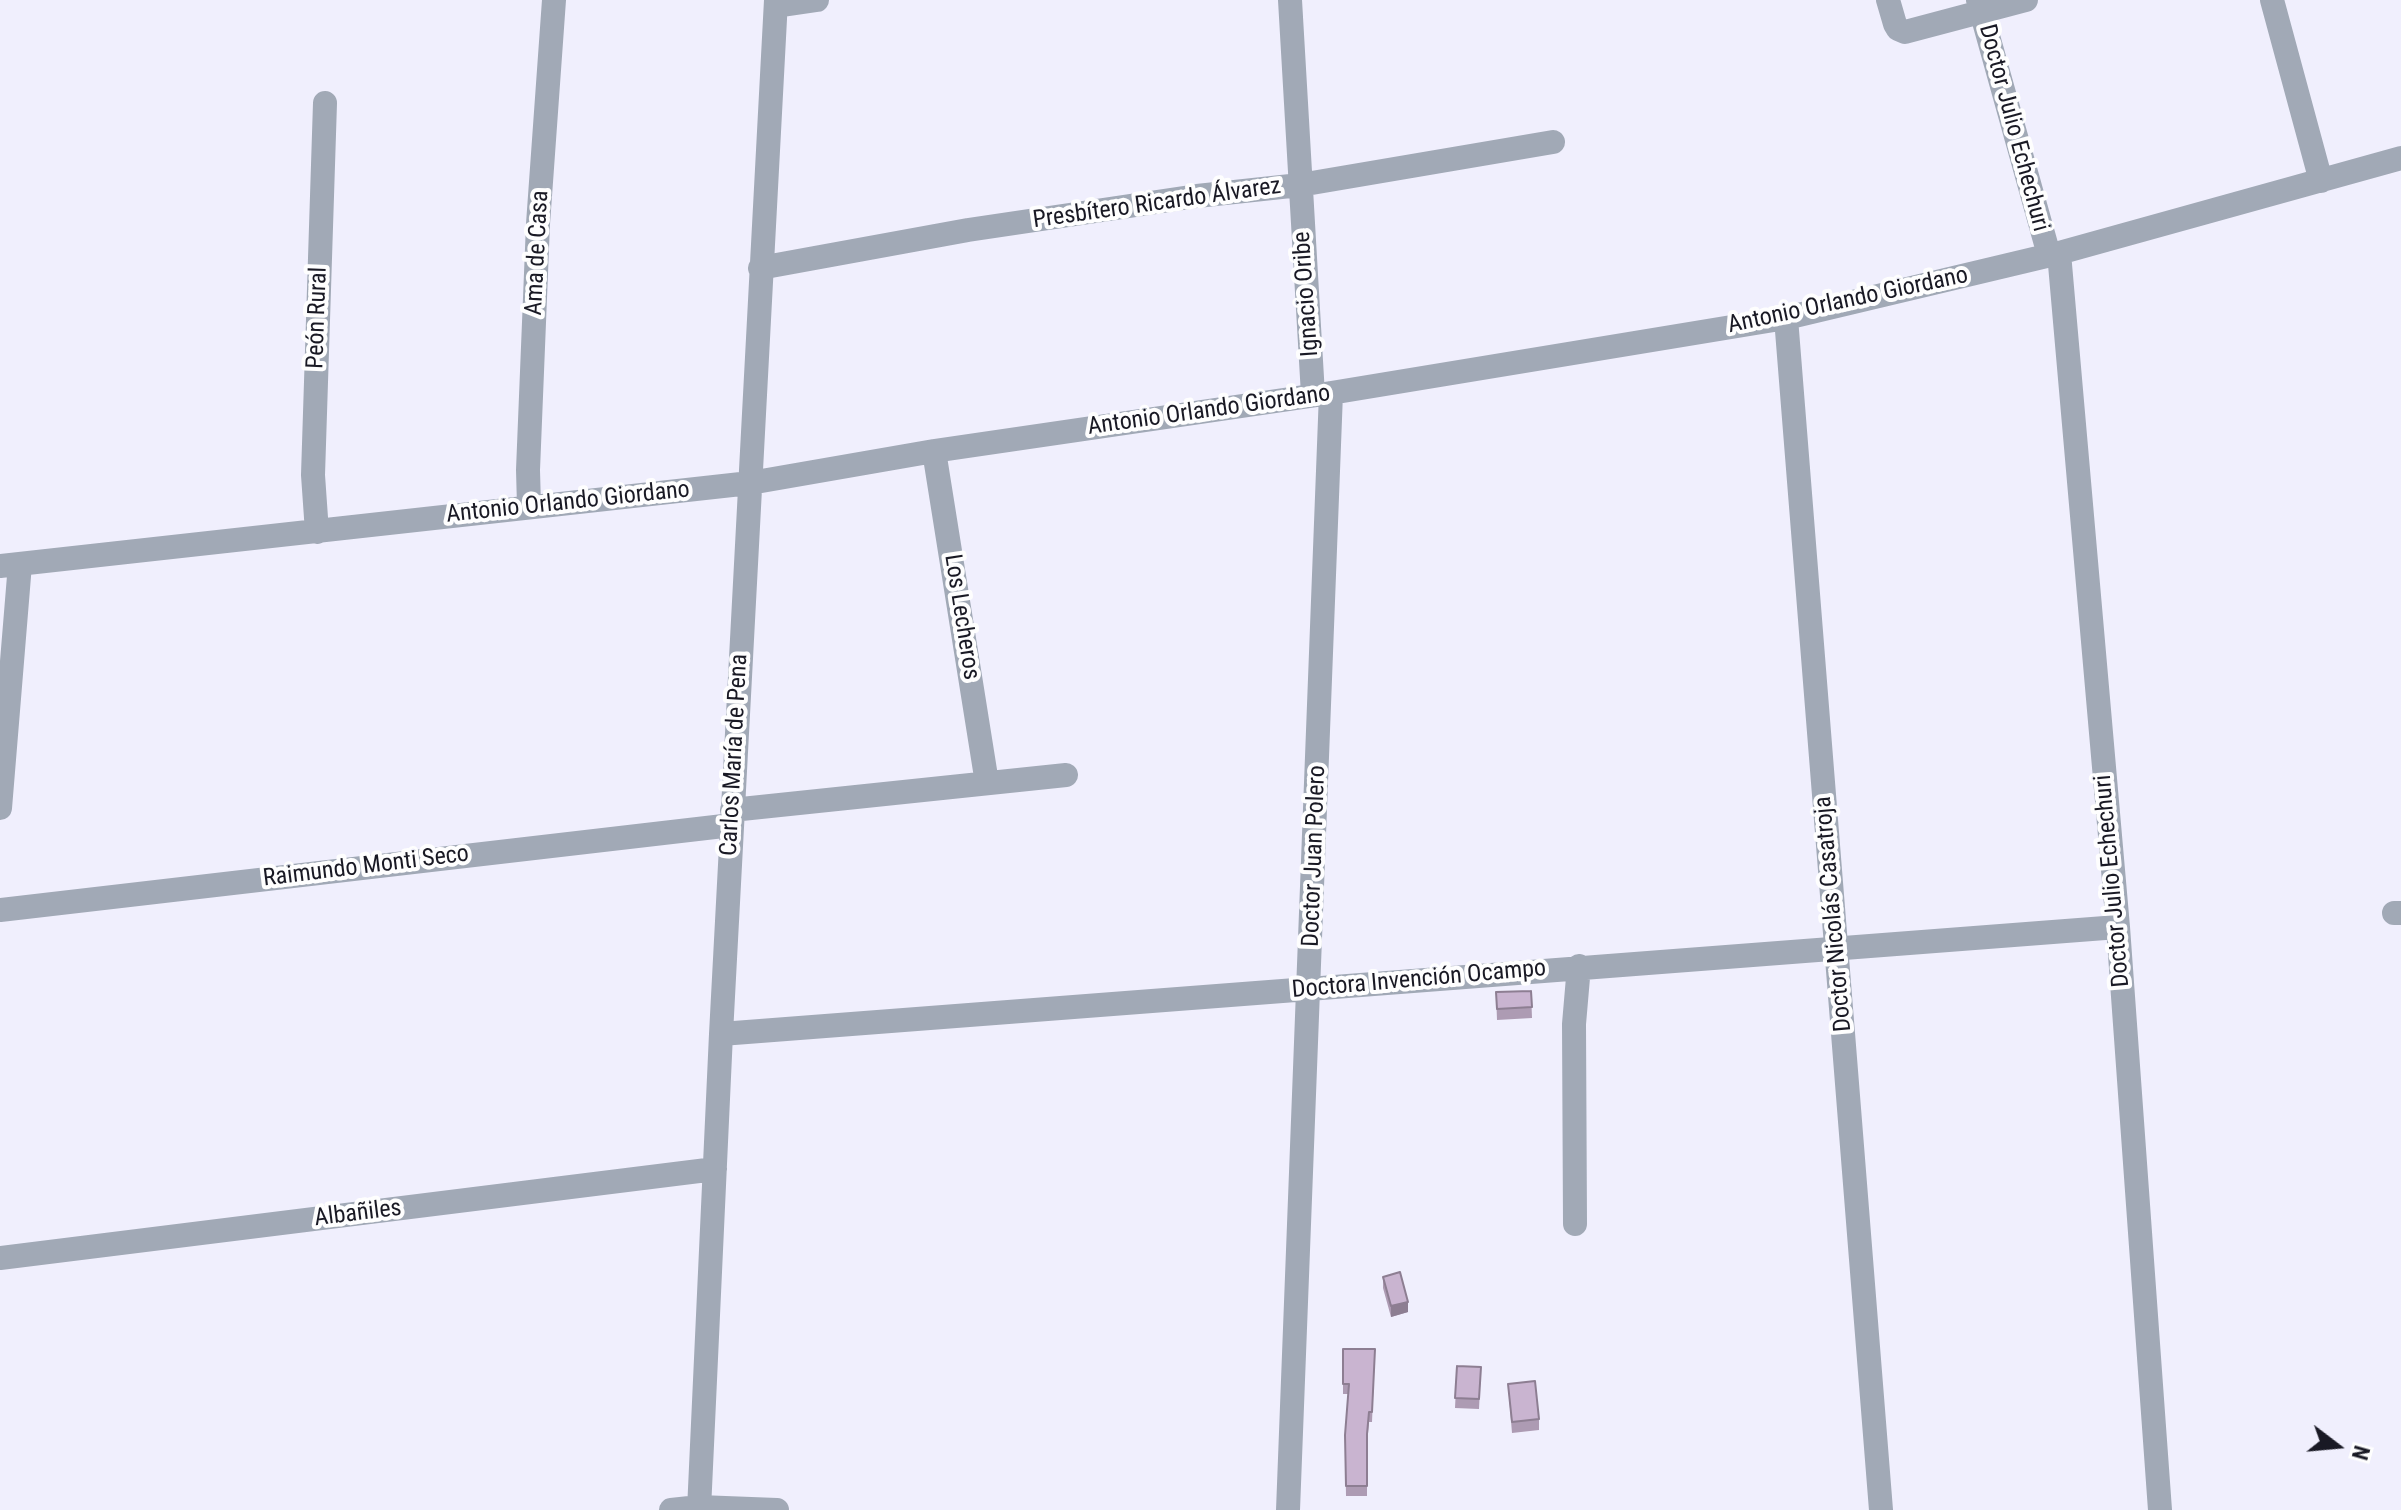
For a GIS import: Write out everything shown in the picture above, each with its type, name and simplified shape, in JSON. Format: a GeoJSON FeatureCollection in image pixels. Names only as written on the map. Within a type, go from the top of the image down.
{"type":"FeatureCollection","features":[{"type":"Feature","properties":{"kind":"street","name":"Ama de Casa"},"geometry":{"type":"LineString","coordinates":[[529,506],[538,224],[554,0]]}},
{"type":"Feature","properties":{"kind":"street"},"geometry":{"type":"LineString","coordinates":[[776,3],[817,0]]}},
{"type":"Feature","properties":{"kind":"street","name":"Ignacio Oribe"},"geometry":{"type":"LineString","coordinates":[[1290,0],[1300,185],[1322,394]]}},
{"type":"Feature","properties":{"kind":"street"},"geometry":{"type":"LineString","coordinates":[[1888,0],[1895,24],[1905,32],[1980,7],[2026,0]]}},
{"type":"Feature","properties":{"kind":"street"},"geometry":{"type":"LineString","coordinates":[[2272,0],[2321,181]]}},
{"type":"Feature","properties":{"kind":"street","name":"Carlos María de Pena"},"geometry":{"type":"LineString","coordinates":[[699,1508],[760,268],[776,3]]}},
{"type":"Feature","properties":{"kind":"street","name":"Doctor Julio Echechuri"},"geometry":{"type":"LineString","coordinates":[[1980,7],[2054,254],[2118,927],[2160,1510]]}},
{"type":"Feature","properties":{"kind":"street","name":"Peón Rural"},"geometry":{"type":"LineString","coordinates":[[317,532],[313,475],[325,103]]}},
{"type":"Feature","properties":{"kind":"street","name":"Presbítero Ricardo Álvarez"},"geometry":{"type":"LineString","coordinates":[[760,268],[1045,219],[1197,196],[1300,185],[1553,142]]}},
{"type":"Feature","properties":{"kind":"street","name":"Antonio Orlando Giordano"},"geometry":{"type":"LineString","coordinates":[[10,565],[750,483],[934,451],[1322,394],[1786,318],[2054,254],[2401,158]]}},
{"type":"Feature","properties":{"kind":"street","name":"Doctor Nicolás Casatroja"},"geometry":{"type":"LineString","coordinates":[[1786,318],[1881,1510]]}},
{"type":"Feature","properties":{"kind":"street","name":"Doctor Juan Polero"},"geometry":{"type":"LineString","coordinates":[[1288,1510],[1310,989],[1322,394]]}},
{"type":"Feature","properties":{"kind":"street","name":"Los Lecheros"},"geometry":{"type":"LineString","coordinates":[[934,451],[987,783]]}},
{"type":"Feature","properties":{"kind":"street"},"geometry":{"type":"LineString","coordinates":[[0,808],[10,565]]}},
{"type":"Feature","properties":{"kind":"street","name":"Raimundo Monti Seco"},"geometry":{"type":"LineString","coordinates":[[0,910],[1066,775]]}},
{"type":"Feature","properties":{"kind":"street","name":"Doctora Invención Ocampo"},"geometry":{"type":"LineString","coordinates":[[721,1034],[2118,927]]}},
{"type":"Feature","properties":{"kind":"street"},"geometry":{"type":"LineString","coordinates":[[1575,1224],[1574,1024],[1579,966]]}},
{"type":"Feature","properties":{"kind":"street","name":"Albañiles"},"geometry":{"type":"LineString","coordinates":[[0,1258],[715,1169]]}},
{"type":"Feature","properties":{"kind":"street"},"geometry":{"type":"LineString","coordinates":[[671,1510],[777,1510]]}},
{"type":"Feature","properties":{"kind":"building"},"geometry":{"type":"Polygon","coordinates":[[[1531,991],[1532,1007],[1497,1009],[1496,992],[1531,991]]]}},
{"type":"Feature","properties":{"kind":"building"},"geometry":{"type":"Polygon","coordinates":[[[1400,1272],[1408,1302],[1391,1306],[1383,1277],[1400,1272]]]}},
{"type":"Feature","properties":{"kind":"building"},"geometry":{"type":"Polygon","coordinates":[[[1343,1349],[1375,1349],[1372,1412],[1369,1412],[1367,1434],[1367,1486],[1346,1486],[1345,1435],[1349,1384],[1343,1384],[1343,1349]]]}},
{"type":"Feature","properties":{"kind":"building"},"geometry":{"type":"Polygon","coordinates":[[[1457,1366],[1481,1367],[1479,1399],[1455,1398],[1457,1366]]]}},
{"type":"Feature","properties":{"kind":"building"},"geometry":{"type":"Polygon","coordinates":[[[1535,1381],[1539,1419],[1512,1422],[1508,1384],[1535,1381]]]}}]}
